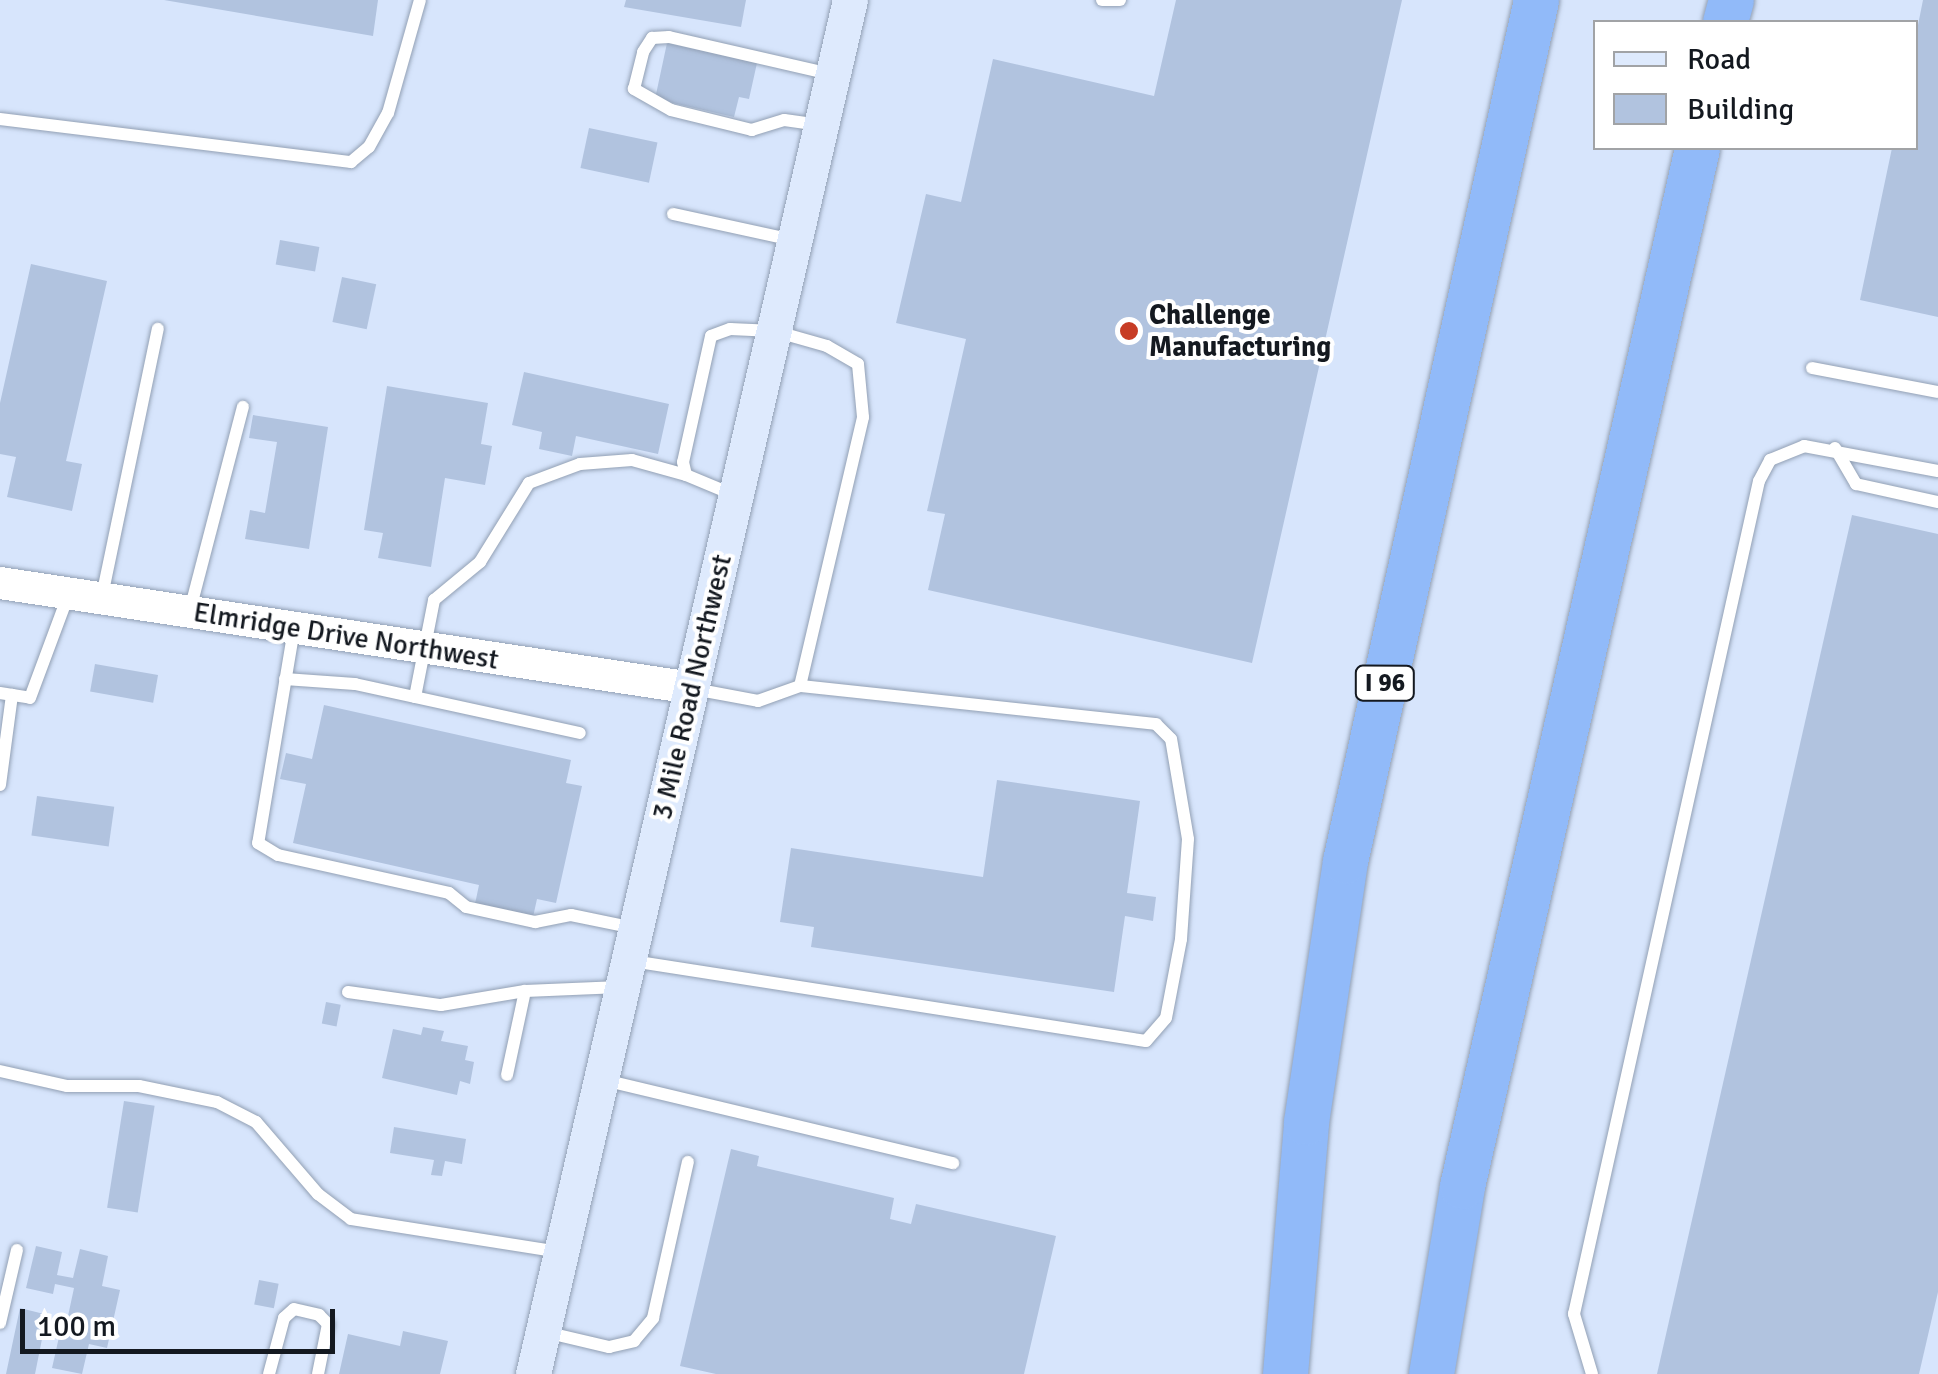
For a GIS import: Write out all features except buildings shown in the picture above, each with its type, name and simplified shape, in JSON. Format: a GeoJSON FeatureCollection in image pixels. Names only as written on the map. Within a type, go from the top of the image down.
{"type":"FeatureCollection","features":[{"type":"Feature","properties":{"kind":"highway","name":"I 96"},"geometry":{"type":"LineString","coordinates":[[1285,1374],[1306,1122],[1345,861],[1536,0]]}},
{"type":"Feature","properties":{"kind":"highway"},"geometry":{"type":"LineString","coordinates":[[1431,1374],[1466,1168],[1698,150]]}},
{"type":"Feature","properties":{"kind":"main road","name":"3 Mile Road Northwest"},"geometry":{"type":"LineString","coordinates":[[532,1374],[850,0]]}},
{"type":"Feature","properties":{"kind":"street","name":"Elmridge Drive Northwest"},"geometry":{"type":"LineString","coordinates":[[0,584],[692,688]]}},
{"type":"Feature","properties":{"kind":"lane"},"geometry":{"type":"LineString","coordinates":[[0,119],[352,162],[369,147],[388,113],[420,0]]}},
{"type":"Feature","properties":{"kind":"lane"},"geometry":{"type":"LineString","coordinates":[[1102,0],[1120,0]]}},
{"type":"Feature","properties":{"kind":"lane"},"geometry":{"type":"LineString","coordinates":[[822,126],[784,120],[752,130],[641,99],[634,90],[643,52],[652,38],[669,36],[833,75]]}},
{"type":"Feature","properties":{"kind":"lane"},"geometry":{"type":"LineString","coordinates":[[673,214],[795,240]]}},
{"type":"Feature","properties":{"kind":"lane"},"geometry":{"type":"LineString","coordinates":[[0,785],[6,694],[30,698],[86,596],[158,329]]}},
{"type":"Feature","properties":{"kind":"lane"},"geometry":{"type":"LineString","coordinates":[[686,475],[683,462],[711,336],[730,329],[774,332],[827,346],[858,364],[863,417],[800,686]]}},
{"type":"Feature","properties":{"kind":"lane"},"geometry":{"type":"LineString","coordinates":[[1812,368],[1938,392]]}},
{"type":"Feature","properties":{"kind":"lane"},"geometry":{"type":"LineString","coordinates":[[190,612],[243,407]]}},
{"type":"Feature","properties":{"kind":"lane"},"geometry":{"type":"LineString","coordinates":[[1592,1374],[1574,1314],[1759,481],[1770,460],[1792,448],[1835,448],[1938,471]]}},
{"type":"Feature","properties":{"kind":"lane"},"geometry":{"type":"LineString","coordinates":[[1835,448],[1856,484],[1938,502]]}},
{"type":"Feature","properties":{"kind":"lane"},"geometry":{"type":"LineString","coordinates":[[415,697],[434,600],[480,562],[529,483],[580,464],[632,460],[686,475],[736,496]]}},
{"type":"Feature","properties":{"kind":"lane"},"geometry":{"type":"LineString","coordinates":[[294,628],[258,843],[278,854],[450,892],[466,908],[535,922],[571,915],[629,959]]}},
{"type":"Feature","properties":{"kind":"lane"},"geometry":{"type":"LineString","coordinates":[[285,678],[415,697],[580,733]]}},
{"type":"Feature","properties":{"kind":"lane"},"geometry":{"type":"LineString","coordinates":[[348,992],[441,1004],[525,992],[629,959],[1146,1041],[1166,1018],[1182,938],[1188,839],[1171,738],[1156,724],[800,686],[758,702],[692,688]]}},
{"type":"Feature","properties":{"kind":"lane"},"geometry":{"type":"LineString","coordinates":[[507,1075],[525,992]]}},
{"type":"Feature","properties":{"kind":"lane"},"geometry":{"type":"LineString","coordinates":[[0,1071],[67,1086],[140,1086],[217,1102],[256,1122],[318,1194],[351,1219],[561,1252]]}},
{"type":"Feature","properties":{"kind":"lane"},"geometry":{"type":"LineString","coordinates":[[601,1079],[953,1163]]}},
{"type":"Feature","properties":{"kind":"lane"},"geometry":{"type":"LineString","coordinates":[[542,1332],[609,1347],[634,1341],[653,1318],[688,1162]]}},
{"type":"Feature","properties":{"kind":"lane"},"geometry":{"type":"LineString","coordinates":[[0,1323],[16,1250]]}},
{"type":"Feature","properties":{"kind":"lane"},"geometry":{"type":"LineString","coordinates":[[269,1374],[284,1318],[294,1309],[319,1314],[328,1324],[318,1374]]}},
{"type":"Feature","properties":{"kind":"place","name":"Challenge Manufacturing"},"geometry":{"type":"Point","coordinates":[1129,331]}}]}
